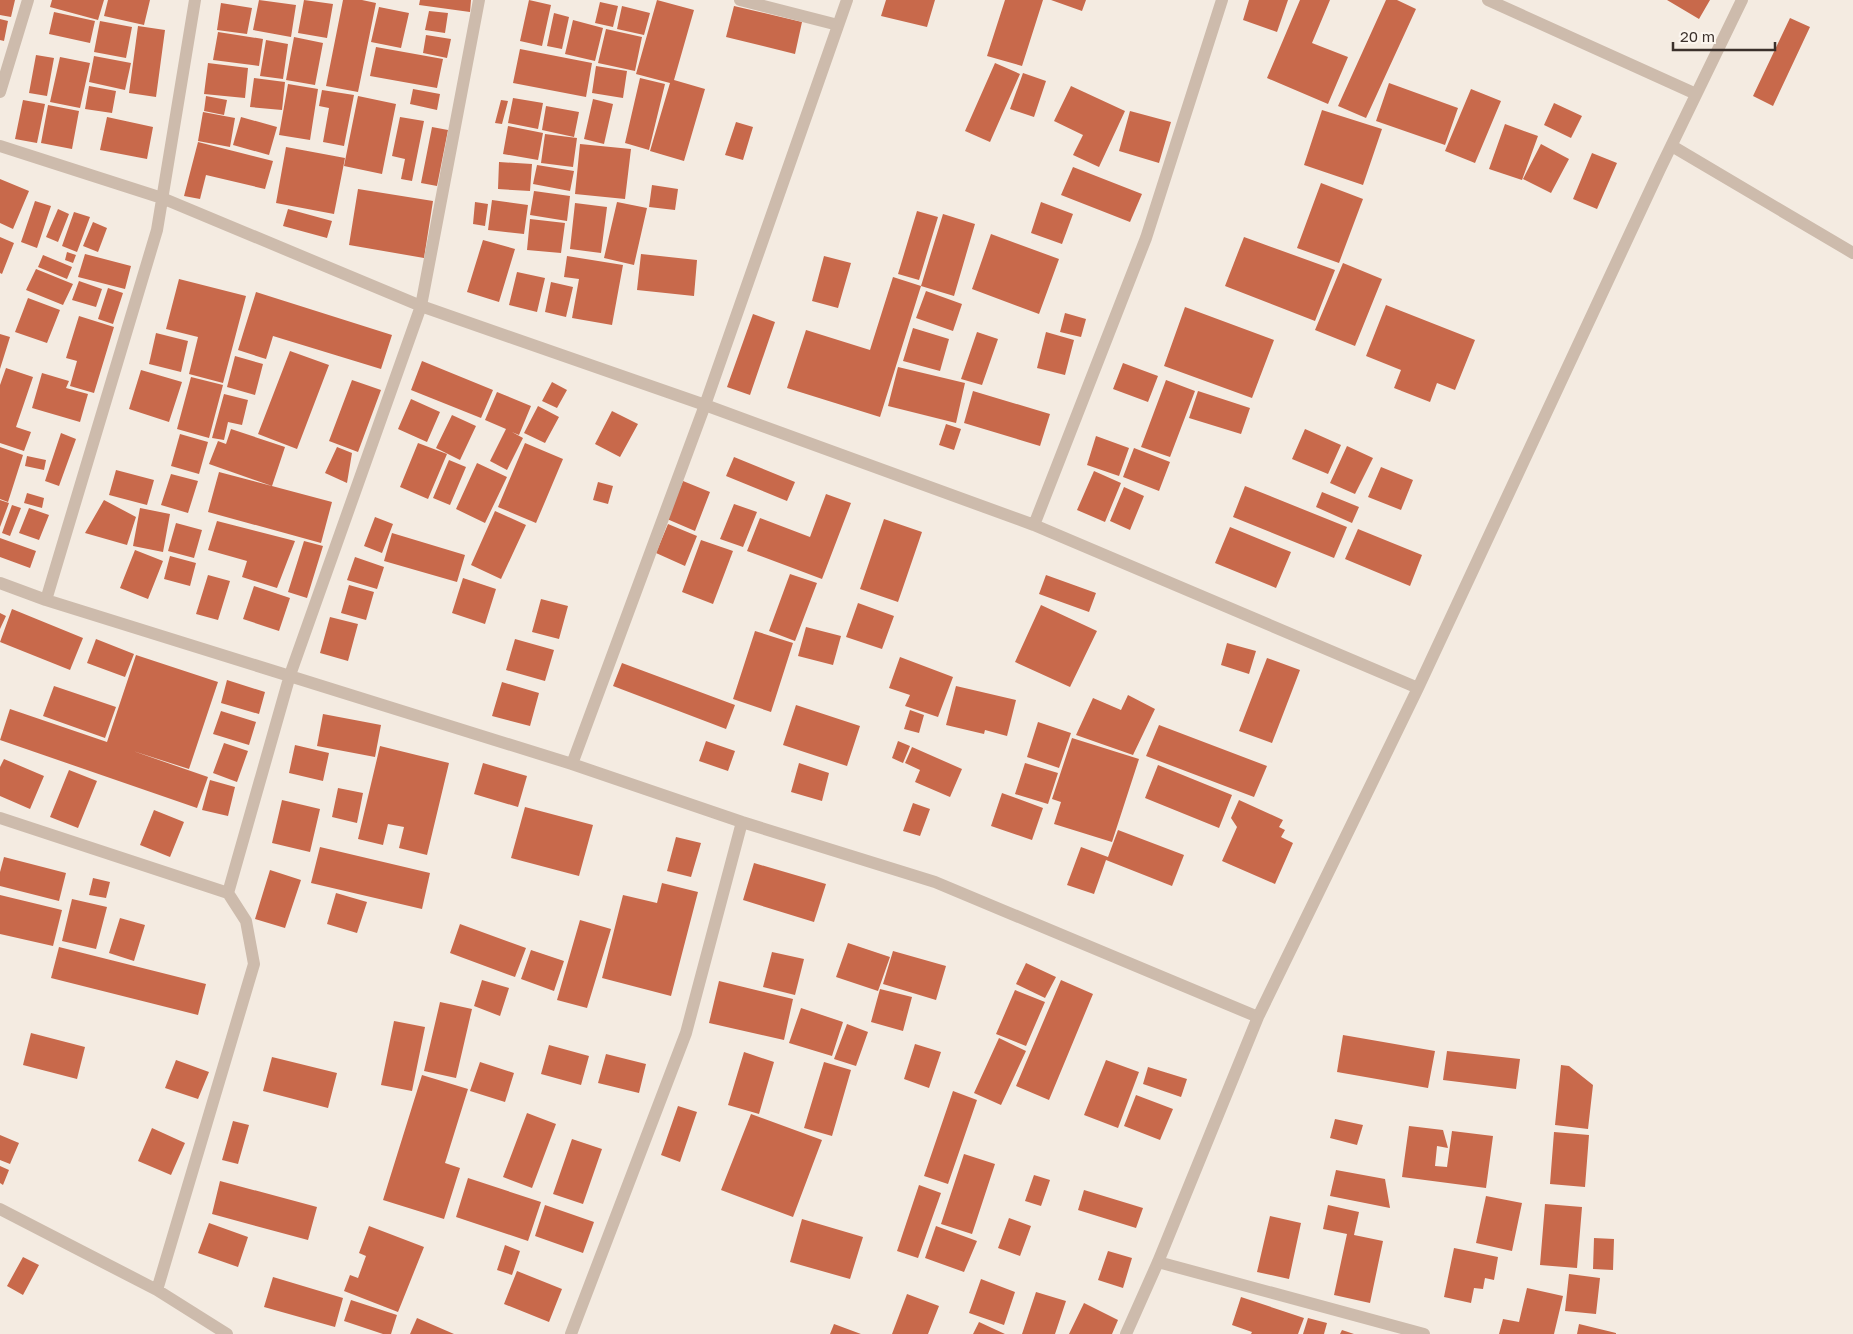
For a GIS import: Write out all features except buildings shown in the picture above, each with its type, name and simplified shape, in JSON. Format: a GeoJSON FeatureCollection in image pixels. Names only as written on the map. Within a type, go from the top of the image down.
{"type":"FeatureCollection","features":[{"type":"Feature","properties":{"kind":"street"},"geometry":{"type":"LineString","coordinates":[[0,92],[28,0]]}},
{"type":"Feature","properties":{"kind":"street"},"geometry":{"type":"LineString","coordinates":[[46,600],[157,230],[195,0]]}},
{"type":"Feature","properties":{"kind":"street"},"geometry":{"type":"LineString","coordinates":[[228,893],[290,676],[422,306],[479,0]]}},
{"type":"Feature","properties":{"kind":"street"},"geometry":{"type":"LineString","coordinates":[[740,0],[838,25]]}},
{"type":"Feature","properties":{"kind":"street"},"geometry":{"type":"LineString","coordinates":[[572,764],[704,406],[847,0]]}},
{"type":"Feature","properties":{"kind":"street"},"geometry":{"type":"LineString","coordinates":[[1034,525],[1146,238],[1222,0]]}},
{"type":"Feature","properties":{"kind":"street"},"geometry":{"type":"LineString","coordinates":[[1488,0],[1696,94]]}},
{"type":"Feature","properties":{"kind":"street"},"geometry":{"type":"LineString","coordinates":[[1126,1334],[1158,1262],[1258,1017],[1418,688],[1696,94],[1742,0]]}},
{"type":"Feature","properties":{"kind":"street"},"geometry":{"type":"LineString","coordinates":[[0,146],[162,198],[422,306],[1034,525],[1418,688]]}},
{"type":"Feature","properties":{"kind":"street"},"geometry":{"type":"LineString","coordinates":[[1672,146],[1853,253]]}},
{"type":"Feature","properties":{"kind":"street"},"geometry":{"type":"LineString","coordinates":[[0,583],[46,600],[572,764],[742,822],[935,882],[1258,1017]]}},
{"type":"Feature","properties":{"kind":"street"},"geometry":{"type":"LineString","coordinates":[[0,818],[228,893],[246,921],[254,964],[157,1290]]}},
{"type":"Feature","properties":{"kind":"street"},"geometry":{"type":"LineString","coordinates":[[571,1334],[686,1033],[742,822]]}},
{"type":"Feature","properties":{"kind":"street"},"geometry":{"type":"LineString","coordinates":[[0,1209],[157,1290],[227,1334]]}},
{"type":"Feature","properties":{"kind":"street"},"geometry":{"type":"LineString","coordinates":[[1158,1262],[1424,1334]]}}]}
